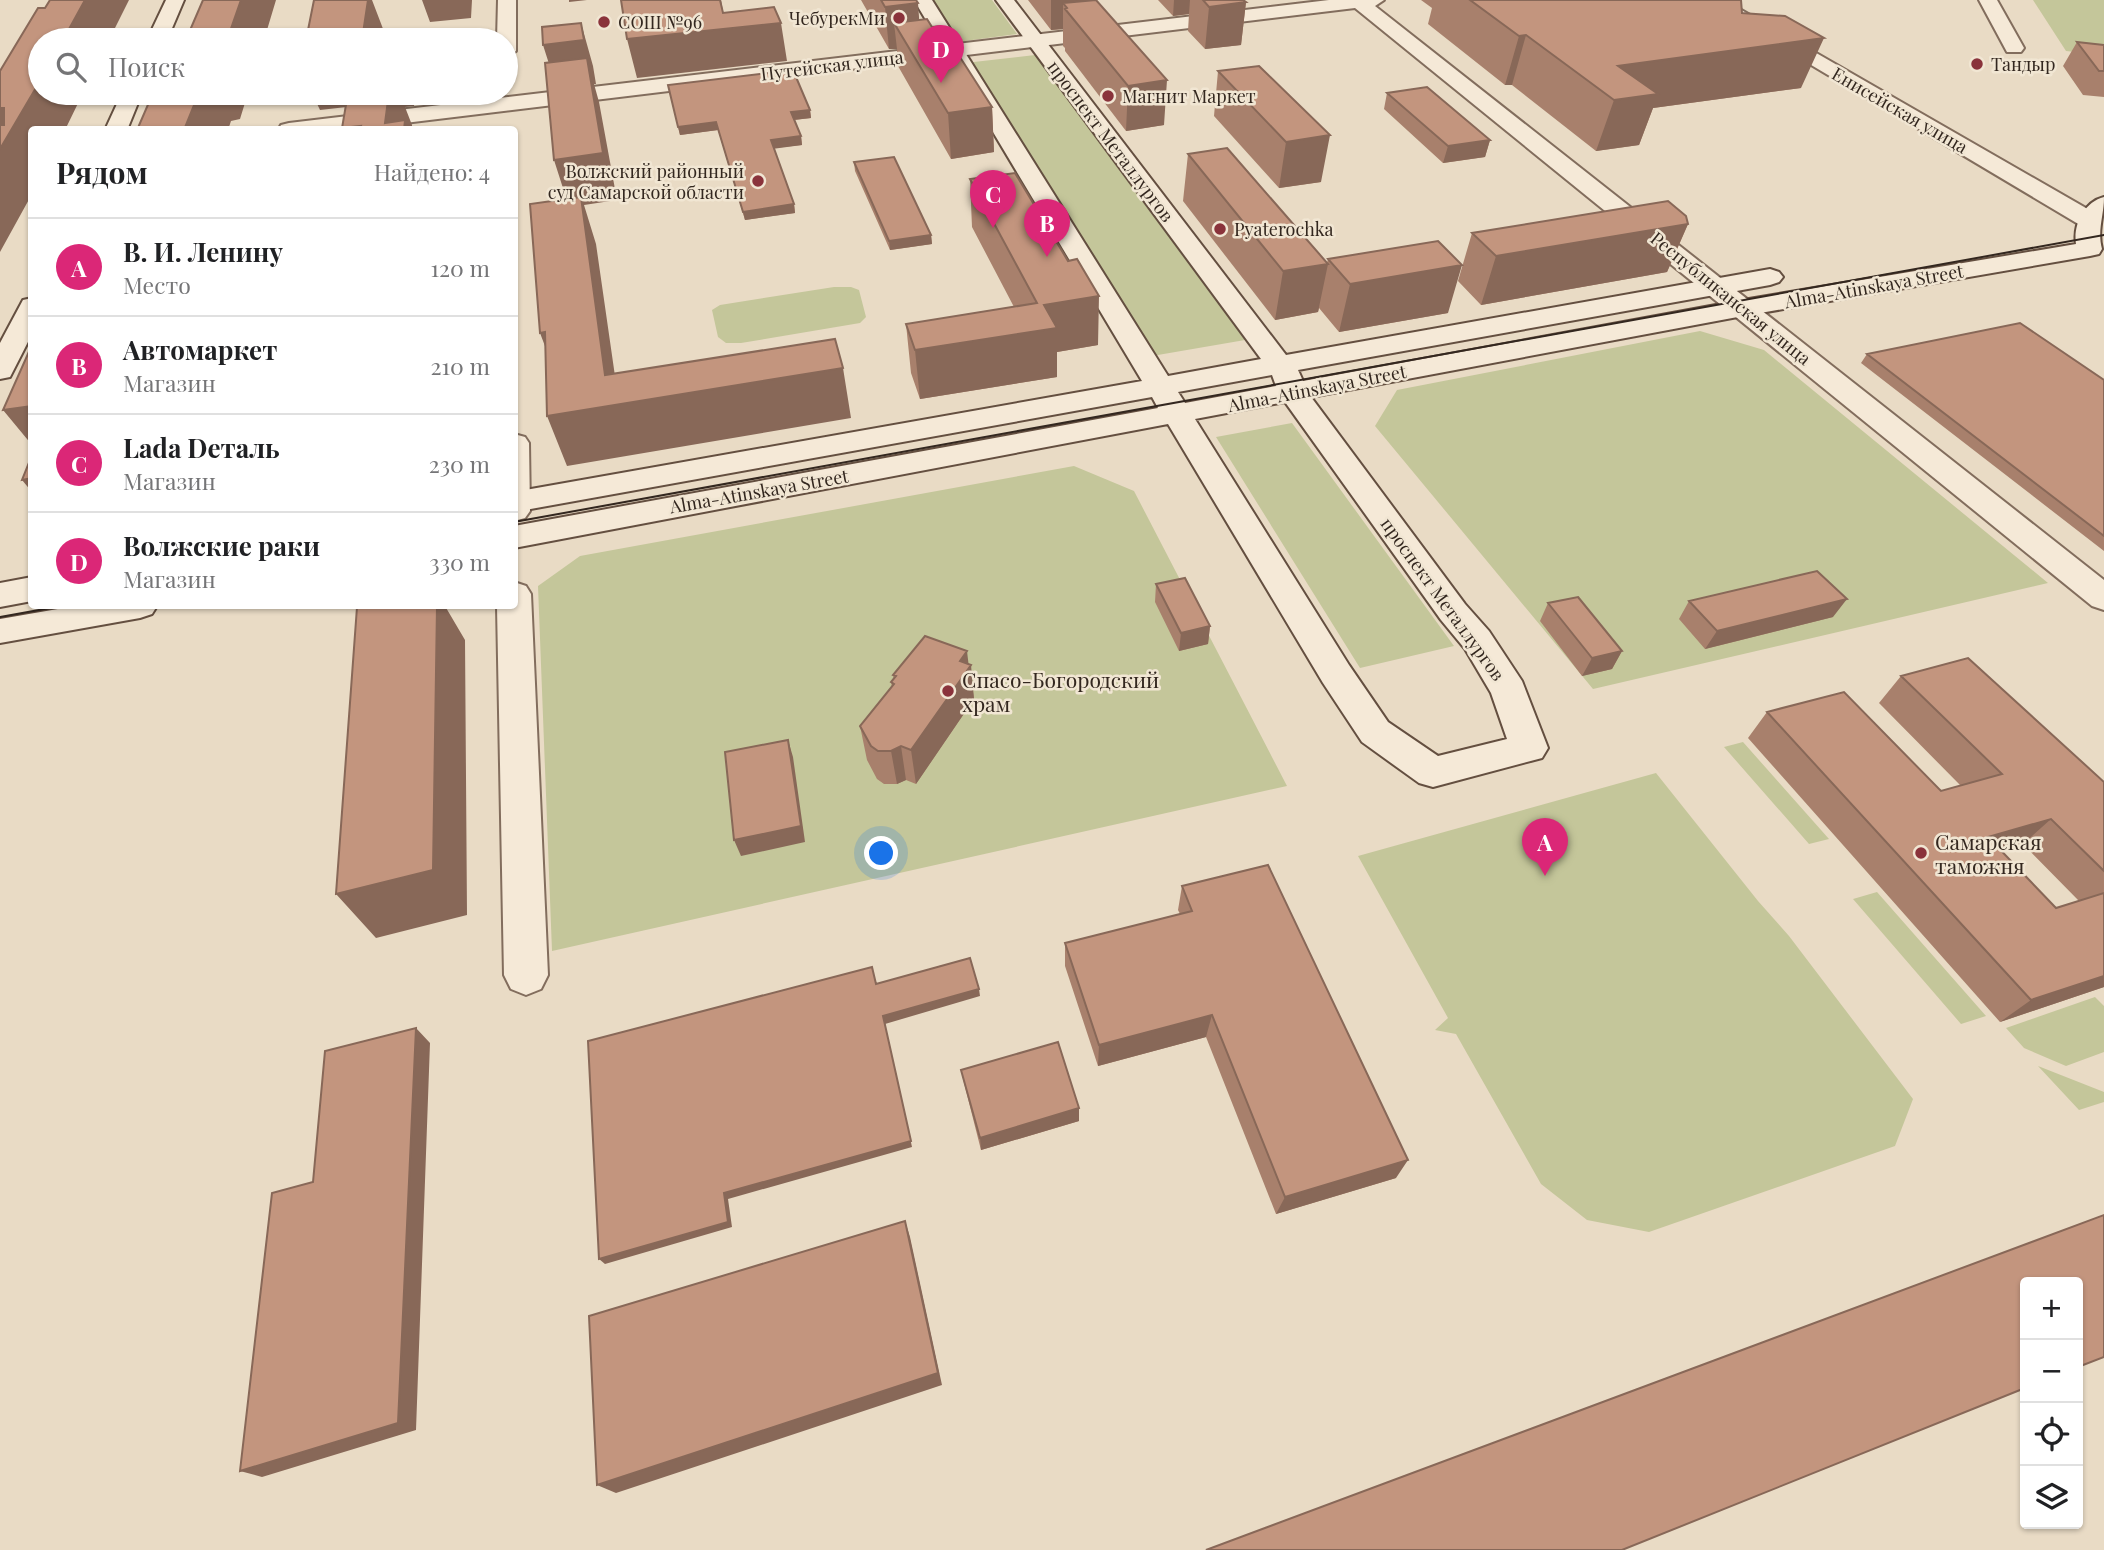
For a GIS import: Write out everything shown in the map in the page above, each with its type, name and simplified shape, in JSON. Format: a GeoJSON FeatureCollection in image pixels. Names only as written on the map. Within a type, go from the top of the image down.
{"type":"FeatureCollection","features":[{"type":"Feature","properties":{"kind":"street"},"geometry":{"type":"LineString","coordinates":[[162,28],[175,0]]}},
{"type":"Feature","properties":{"kind":"street"},"geometry":{"type":"LineString","coordinates":[[506,28],[507,0]]}},
{"type":"Feature","properties":{"kind":"street","name":"проспект Металлургов"},"geometry":{"type":"LineString","coordinates":[[923,0],[1336,674],[1375,732],[1433,772],[1529,748],[1509,691],[1477,640],[1453,612],[1286,379],[1005,0]]}},
{"type":"Feature","properties":{"kind":"street","name":"Енисейская улица"},"geometry":{"type":"LineString","coordinates":[[1711,0],[2096,212]]}},
{"type":"Feature","properties":{"kind":"street"},"geometry":{"type":"LineString","coordinates":[[1988,0],[2014,48]]}},
{"type":"Feature","properties":{"kind":"street","name":"Путейская улица"},"geometry":{"type":"LineString","coordinates":[[518,97],[956,51],[1363,1]]}},
{"type":"Feature","properties":{"kind":"street","name":"Республиканская улица"},"geometry":{"type":"LineString","coordinates":[[1363,1],[2104,598]]}},
{"type":"Feature","properties":{"kind":"street"},"geometry":{"type":"LineString","coordinates":[[118,126],[127,105]]}},
{"type":"Feature","properties":{"kind":"street","name":"Путейская улица"},"geometry":{"type":"LineString","coordinates":[[316,126],[457,105]]}},
{"type":"Feature","properties":{"kind":"street"},"geometry":{"type":"LineString","coordinates":[[504,105],[505,126]]}},
{"type":"Feature","properties":{"kind":"street"},"geometry":{"type":"LineString","coordinates":[[2060,228],[2096,212]]}},
{"type":"Feature","properties":{"kind":"street","name":"Alma-Atinskaya Street"},"geometry":{"type":"LineString","coordinates":[[1286,379],[1743,308],[2090,249],[2085,232],[2096,212]]}},
{"type":"Feature","properties":{"kind":"street","name":"Alma-Atinskaya Street"},"geometry":{"type":"LineString","coordinates":[[518,536],[1286,379],[1715,286],[1794,273]]}},
{"type":"Feature","properties":{"kind":"street"},"geometry":{"type":"LineString","coordinates":[[0,371],[28,314]]}},
{"type":"Feature","properties":{"kind":"street","name":"Alma-Atinskaya Street"},"geometry":{"type":"LineString","coordinates":[[518,505],[1169,401]]}},
{"type":"Feature","properties":{"kind":"street"},"geometry":{"type":"LineString","coordinates":[[0,595],[28,590]]}},
{"type":"Feature","properties":{"kind":"street"},"geometry":{"type":"LineString","coordinates":[[0,631],[123,609]]}},
{"type":"Feature","properties":{"kind":"street"},"geometry":{"type":"LineString","coordinates":[[514,609],[526,975]]}},
{"type":"Feature","properties":{"kind":"green space"},"geometry":{"type":"Polygon","coordinates":[[[930,0],[992,0],[1017,34],[957,42],[930,0]]]}},
{"type":"Feature","properties":{"kind":"green space"},"geometry":{"type":"Polygon","coordinates":[[[2033,0],[2104,0],[2104,55],[2066,51],[2033,0]]]}},
{"type":"Feature","properties":{"kind":"green space"},"geometry":{"type":"Polygon","coordinates":[[[1035,55],[1245,340],[1152,356],[965,63],[1035,55]]]}},
{"type":"Feature","properties":{"kind":"green space"},"geometry":{"type":"Polygon","coordinates":[[[834,287],[859,290],[866,317],[860,323],[741,343],[726,343],[718,337],[712,310],[720,305],[834,287]]]}},
{"type":"Feature","properties":{"kind":"green space"},"geometry":{"type":"Polygon","coordinates":[[[1700,331],[1764,350],[2048,583],[1593,689],[1375,426],[1397,390],[1700,331]]]}},
{"type":"Feature","properties":{"kind":"green space"},"geometry":{"type":"Polygon","coordinates":[[[1292,423],[1454,646],[1360,668],[1216,437],[1292,423]]]}},
{"type":"Feature","properties":{"kind":"green space"},"geometry":{"type":"Polygon","coordinates":[[[1074,466],[1134,491],[1287,786],[552,951],[538,586],[580,556],[1074,466]]]}},
{"type":"Feature","properties":{"kind":"green space"},"geometry":{"type":"Polygon","coordinates":[[[1743,742],[1829,839],[1809,844],[1724,747],[1743,742]]]}},
{"type":"Feature","properties":{"kind":"green space"},"geometry":{"type":"Polygon","coordinates":[[[1656,773],[1789,936],[1913,1099],[1895,1146],[1649,1232],[1587,1220],[1541,1184],[1456,1034],[1435,1030],[1448,1018],[1358,856],[1656,773]]]}},
{"type":"Feature","properties":{"kind":"green space"},"geometry":{"type":"Polygon","coordinates":[[[1877,892],[1986,1016],[1961,1024],[1853,899],[1877,892]]]}},
{"type":"Feature","properties":{"kind":"green space"},"geometry":{"type":"Polygon","coordinates":[[[2095,997],[2104,1006],[2104,1052],[2066,1066],[2024,1048],[2006,1028],[2095,997]]]}},
{"type":"Feature","properties":{"kind":"green space"},"geometry":{"type":"Polygon","coordinates":[[[2038,1066],[2104,1092],[2104,1102],[2079,1110],[2038,1066]]]}},
{"type":"Feature","properties":{"kind":"building"},"geometry":{"type":"Polygon","coordinates":[[[50,0],[85,0],[70,28],[28,28],[28,101],[0,149],[0,125],[4,125],[4,108],[0,108],[0,71],[38,8],[45,8],[50,0]]]}},
{"type":"Feature","properties":{"kind":"building"},"geometry":{"type":"Polygon","coordinates":[[[203,0],[241,0],[231,28],[191,28],[203,0]]]}},
{"type":"Feature","properties":{"kind":"building"},"geometry":{"type":"Polygon","coordinates":[[[314,0],[368,0],[364,28],[308,28],[314,0]]]}},
{"type":"Feature","properties":{"kind":"building"},"geometry":{"type":"Polygon","coordinates":[[[621,0],[720,0],[723,13],[774,7],[781,23],[627,39],[621,0]]]}},
{"type":"Feature","properties":{"kind":"building"},"geometry":{"type":"Polygon","coordinates":[[[881,0],[916,0],[918,3],[885,7],[881,0]]]}},
{"type":"Feature","properties":{"kind":"building"},"geometry":{"type":"Polygon","coordinates":[[[1096,0],[1167,80],[1128,86],[1065,9],[1067,8],[1063,3],[1096,0]]]}},
{"type":"Feature","properties":{"kind":"building"},"geometry":{"type":"Polygon","coordinates":[[[1203,0],[1243,0],[1246,2],[1209,7],[1203,0]]]}},
{"type":"Feature","properties":{"kind":"building"},"geometry":{"type":"Polygon","coordinates":[[[1470,0],[1741,0],[1742,13],[1785,16],[1824,38],[1618,66],[1658,94],[1614,100],[1526,35],[1519,36],[1470,0]]]}},
{"type":"Feature","properties":{"kind":"building"},"geometry":{"type":"Polygon","coordinates":[[[927,19],[932,27],[940,26],[992,107],[948,113],[894,23],[927,19]]]}},
{"type":"Feature","properties":{"kind":"building"},"geometry":{"type":"Polygon","coordinates":[[[581,23],[584,40],[543,45],[542,27],[581,23]]]}},
{"type":"Feature","properties":{"kind":"building"},"geometry":{"type":"Polygon","coordinates":[[[2077,42],[2104,45],[2104,71],[2099,71],[2077,42]]]}},
{"type":"Feature","properties":{"kind":"building"},"geometry":{"type":"Polygon","coordinates":[[[587,58],[603,153],[554,160],[545,63],[587,58]]]}},
{"type":"Feature","properties":{"kind":"building"},"geometry":{"type":"Polygon","coordinates":[[[1259,66],[1330,135],[1286,142],[1218,71],[1259,66]]]}},
{"type":"Feature","properties":{"kind":"building"},"geometry":{"type":"Polygon","coordinates":[[[793,70],[810,110],[791,112],[801,136],[771,140],[794,204],[743,212],[716,122],[678,127],[668,85],[793,70]]]}},
{"type":"Feature","properties":{"kind":"building"},"geometry":{"type":"Polygon","coordinates":[[[1427,87],[1490,140],[1448,146],[1387,93],[1427,87]]]}},
{"type":"Feature","properties":{"kind":"building"},"geometry":{"type":"Polygon","coordinates":[[[148,105],[194,105],[186,126],[139,126],[148,105]]]}},
{"type":"Feature","properties":{"kind":"building"},"geometry":{"type":"Polygon","coordinates":[[[346,105],[387,105],[385,123],[405,120],[404,126],[342,126],[346,105]]]}},
{"type":"Feature","properties":{"kind":"building"},"geometry":{"type":"Polygon","coordinates":[[[1227,148],[1328,264],[1283,271],[1188,154],[1227,148]]]}},
{"type":"Feature","properties":{"kind":"building"},"geometry":{"type":"Polygon","coordinates":[[[894,157],[931,235],[889,241],[854,162],[894,157]]]}},
{"type":"Feature","properties":{"kind":"building"},"geometry":{"type":"Polygon","coordinates":[[[1015,173],[1068,261],[1077,259],[1099,296],[1044,305],[1057,328],[915,350],[906,324],[1037,303],[970,179],[1015,173]]]}},
{"type":"Feature","properties":{"kind":"building"},"geometry":{"type":"Polygon","coordinates":[[[581,197],[605,375],[835,339],[843,368],[547,416],[545,332],[540,333],[530,204],[581,197]]]}},
{"type":"Feature","properties":{"kind":"building"},"geometry":{"type":"Polygon","coordinates":[[[1668,201],[1686,216],[1688,224],[1496,256],[1472,233],[1668,201]]]}},
{"type":"Feature","properties":{"kind":"building"},"geometry":{"type":"Polygon","coordinates":[[[1438,241],[1462,265],[1350,284],[1328,259],[1438,241]]]}},
{"type":"Feature","properties":{"kind":"building"},"geometry":{"type":"Polygon","coordinates":[[[2020,323],[2104,380],[2104,536],[1867,354],[2020,323]]]}},
{"type":"Feature","properties":{"kind":"building"},"geometry":{"type":"Polygon","coordinates":[[[28,354],[28,407],[3,410],[28,354]]]}},
{"type":"Feature","properties":{"kind":"building"},"geometry":{"type":"Polygon","coordinates":[[[28,465],[28,479],[22,480],[28,465]]]}},
{"type":"Feature","properties":{"kind":"building"},"geometry":{"type":"Polygon","coordinates":[[[1817,571],[1847,599],[1717,631],[1689,601],[1817,571]]]}},
{"type":"Feature","properties":{"kind":"building"},"geometry":{"type":"Polygon","coordinates":[[[1185,578],[1210,626],[1181,633],[1156,584],[1185,578]]]}},
{"type":"Feature","properties":{"kind":"building"},"geometry":{"type":"Polygon","coordinates":[[[1578,597],[1622,651],[1592,658],[1548,603],[1578,597]]]}},
{"type":"Feature","properties":{"kind":"building"},"geometry":{"type":"Polygon","coordinates":[[[357,609],[437,609],[433,870],[336,894],[357,609]]]}},
{"type":"Feature","properties":{"kind":"building"},"geometry":{"type":"Polygon","coordinates":[[[925,636],[967,651],[960,661],[971,665],[911,750],[901,746],[891,751],[878,751],[871,746],[860,726],[894,684],[891,682],[896,676],[893,675],[925,636]]]}},
{"type":"Feature","properties":{"kind":"building"},"geometry":{"type":"Polygon","coordinates":[[[1968,658],[2104,782],[2104,871],[2051,819],[1988,837],[2056,908],[2104,893],[2104,976],[2031,1000],[1767,712],[1844,692],[1941,791],[2002,774],[1901,676],[1968,658]]]}},
{"type":"Feature","properties":{"kind":"building"},"geometry":{"type":"Polygon","coordinates":[[[788,740],[801,826],[734,840],[725,752],[788,740]]]}},
{"type":"Feature","properties":{"kind":"building"},"geometry":{"type":"Polygon","coordinates":[[[1268,865],[1408,1160],[1285,1197],[1212,1015],[1099,1045],[1065,943],[1192,911],[1182,886],[1268,865]]]}},
{"type":"Feature","properties":{"kind":"building"},"geometry":{"type":"Polygon","coordinates":[[[970,958],[979,989],[883,1016],[911,1141],[724,1193],[728,1222],[599,1259],[588,1041],[872,967],[876,984],[970,958]]]}},
{"type":"Feature","properties":{"kind":"building"},"geometry":{"type":"Polygon","coordinates":[[[416,1028],[398,1423],[240,1471],[272,1193],[313,1182],[325,1051],[416,1028]]]}},
{"type":"Feature","properties":{"kind":"building"},"geometry":{"type":"Polygon","coordinates":[[[1058,1042],[1079,1108],[980,1138],[961,1070],[1058,1042]]]}},
{"type":"Feature","properties":{"kind":"building"},"geometry":{"type":"Polygon","coordinates":[[[2104,1215],[2104,1357],[2083,1365],[2083,1277],[2020,1277],[2020,1390],[1622,1550],[1206,1550],[2104,1215]]]}},
{"type":"Feature","properties":{"kind":"building"},"geometry":{"type":"Polygon","coordinates":[[[905,1221],[938,1373],[597,1485],[589,1316],[905,1221]]]}},
{"type":"Feature","properties":{"kind":"tram line"},"geometry":{"type":"LineString","coordinates":[[518,521],[2104,235]]}},
{"type":"Feature","properties":{"kind":"tram line"},"geometry":{"type":"LineString","coordinates":[[0,617],[44,609]]}},
{"type":"Feature","properties":{"kind":"place","name":"ЧебурекМи"},"geometry":{"type":"Point","coordinates":[899,18]}},
{"type":"Feature","properties":{"kind":"place","name":"СОШ №96"},"geometry":{"type":"Point","coordinates":[604,22]}},
{"type":"Feature","properties":{"kind":"place","name":"Тандыр"},"geometry":{"type":"Point","coordinates":[1977,64]}},
{"type":"Feature","properties":{"kind":"place","name":"Волжские раки"},"geometry":{"type":"Point","coordinates":[941,83]}},
{"type":"Feature","properties":{"kind":"place","name":"Магнит Маркет"},"geometry":{"type":"Point","coordinates":[1108,96]}},
{"type":"Feature","properties":{"kind":"place","name":"Волжский районный суд Самарской области"},"geometry":{"type":"Point","coordinates":[758,181]}},
{"type":"Feature","properties":{"kind":"place","name":"Lada Dеталь"},"geometry":{"type":"Point","coordinates":[993,228]}},
{"type":"Feature","properties":{"kind":"place","name":"Pyaterochka"},"geometry":{"type":"Point","coordinates":[1220,229]}},
{"type":"Feature","properties":{"kind":"place","name":"Автомаркет"},"geometry":{"type":"Point","coordinates":[1047,257]}},
{"type":"Feature","properties":{"kind":"place","name":"Спасо-Богородский храм"},"geometry":{"type":"Point","coordinates":[948,691]}},
{"type":"Feature","properties":{"kind":"place","name":"Самарская таможня"},"geometry":{"type":"Point","coordinates":[1921,853]}},
{"type":"Feature","properties":{"kind":"place","name":"В. И. Ленину"},"geometry":{"type":"Point","coordinates":[1545,876]}}]}
